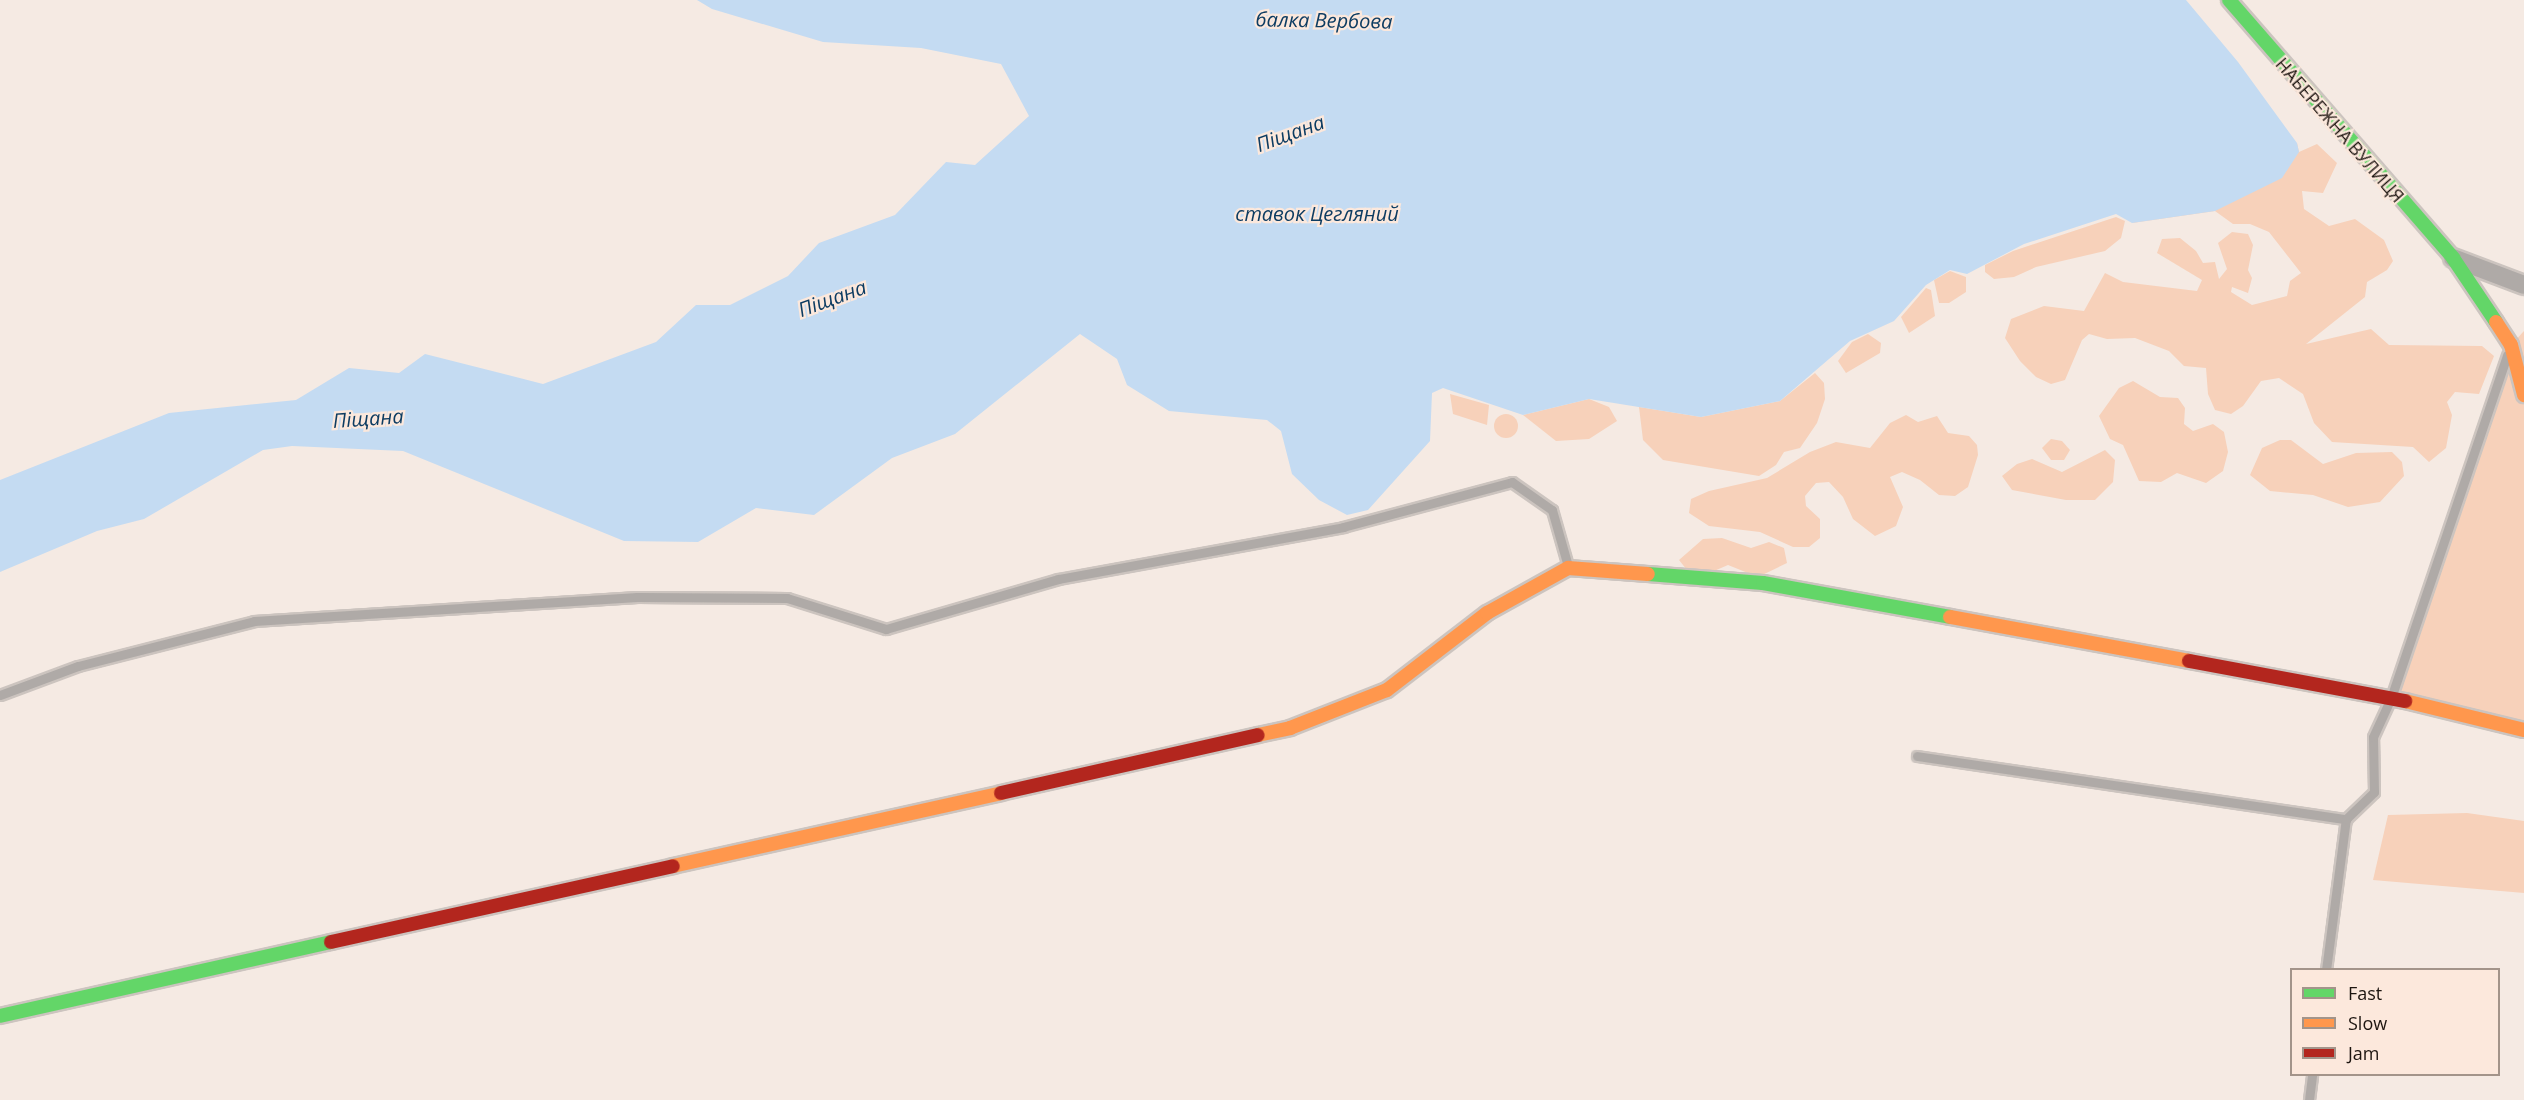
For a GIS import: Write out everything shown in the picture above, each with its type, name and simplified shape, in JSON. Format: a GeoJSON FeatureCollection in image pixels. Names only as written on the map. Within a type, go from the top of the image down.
{"type":"FeatureCollection","features":[{"type":"Feature","properties":{"kind":"street","name":"НАБЕРЕЖНА ВУЛИЦЯ"},"geometry":{"type":"LineString","coordinates":[[2229,0],[2453,258],[2511,345],[2524,395]]}},
{"type":"Feature","properties":{"kind":"street"},"geometry":{"type":"LineString","coordinates":[[2453,258],[2524,285]]}},
{"type":"Feature","properties":{"kind":"street"},"geometry":{"type":"LineString","coordinates":[[0,1016],[1290,728],[1387,690],[1487,613],[1568,568],[1763,584],[2391,698],[2524,730]]}},
{"type":"Feature","properties":{"kind":"lane"},"geometry":{"type":"LineString","coordinates":[[2326,968],[2346,819],[2374,792],[2373,737],[2391,698],[2511,345]]}},
{"type":"Feature","properties":{"kind":"lane"},"geometry":{"type":"LineString","coordinates":[[0,695],[78,666],[254,621],[637,597],[775,598],[886,629],[1058,579],[1343,527],[1512,482],[1552,510],[1568,568]]}},
{"type":"Feature","properties":{"kind":"lane"},"geometry":{"type":"LineString","coordinates":[[1917,756],[2346,819]]}},
{"type":"Feature","properties":{"kind":"lane"},"geometry":{"type":"LineString","coordinates":[[2309,1100],[2312,1076]]}},
{"type":"Feature","properties":{"kind":"shaded area"},"geometry":{"type":"Polygon","coordinates":[[[2297,143],[2299,152],[2317,144],[2337,163],[2323,193],[2302,191],[2304,209],[2329,226],[2355,219],[2384,240],[2393,261],[2387,270],[2367,282],[2365,297],[2306,344],[2371,329],[2389,345],[2482,346],[2494,356],[2479,394],[2455,392],[2447,402],[2452,415],[2446,448],[2429,462],[2413,447],[2332,442],[2314,423],[2303,394],[2279,378],[2261,381],[2243,406],[2231,414],[2215,410],[2208,394],[2206,368],[2184,366],[2169,351],[2135,338],[2107,339],[2089,334],[2082,340],[2065,380],[2051,384],[2036,377],[2020,361],[2005,338],[2011,319],[2044,306],[2084,311],[2105,273],[2123,282],[2197,291],[2202,280],[2157,253],[2162,239],[2180,238],[2196,251],[2203,263],[2215,262],[2219,279],[2227,269],[2218,243],[2232,232],[2248,234],[2253,245],[2248,270],[2252,278],[2248,293],[2232,287],[2231,292],[2252,305],[2287,296],[2290,281],[2301,273],[2269,232],[2250,224],[2233,224],[2215,211],[2132,223],[2297,143]]]}},
{"type":"Feature","properties":{"kind":"shaded area"},"geometry":{"type":"Polygon","coordinates":[[[2116,217],[2125,221],[2121,238],[2105,251],[2036,267],[2014,277],[1994,279],[1985,272],[1985,265],[2013,251],[2116,217]]]}},
{"type":"Feature","properties":{"kind":"shaded area"},"geometry":{"type":"Polygon","coordinates":[[[1950,271],[1966,277],[1966,292],[1949,303],[1939,303],[1934,280],[1950,271]]]}},
{"type":"Feature","properties":{"kind":"shaded area"},"geometry":{"type":"Polygon","coordinates":[[[1926,288],[1931,290],[1935,316],[1909,333],[1901,317],[1926,288]]]}},
{"type":"Feature","properties":{"kind":"shaded area"},"geometry":{"type":"Polygon","coordinates":[[[2524,331],[2524,730],[2391,698],[2511,345],[2524,331]]]}},
{"type":"Feature","properties":{"kind":"shaded area"},"geometry":{"type":"Polygon","coordinates":[[[1868,334],[1881,343],[1880,353],[1846,373],[1838,361],[1852,342],[1868,334]]]}},
{"type":"Feature","properties":{"kind":"shaded area"},"geometry":{"type":"Polygon","coordinates":[[[1815,373],[1824,383],[1825,399],[1817,423],[1800,448],[1784,452],[1776,465],[1759,476],[1663,460],[1643,440],[1639,407],[1701,417],[1780,401],[1815,373]]]}},
{"type":"Feature","properties":{"kind":"shaded area"},"geometry":{"type":"Polygon","coordinates":[[[2133,381],[2160,397],[2178,398],[2185,408],[2184,424],[2193,431],[2213,424],[2224,432],[2228,452],[2223,471],[2206,483],[2177,473],[2161,482],[2139,481],[2123,445],[2110,439],[2099,416],[2119,388],[2133,381]]]}},
{"type":"Feature","properties":{"kind":"shaded area"},"geometry":{"type":"Polygon","coordinates":[[[1450,394],[1489,405],[1487,425],[1453,414],[1450,394]]]}},
{"type":"Feature","properties":{"kind":"shaded area"},"geometry":{"type":"Polygon","coordinates":[[[1589,399],[1609,407],[1617,421],[1589,439],[1556,441],[1523,415],[1589,399]]]}},
{"type":"Feature","properties":{"kind":"shaded area"},"geometry":{"type":"Polygon","coordinates":[[[1506,414],[1515,417],[1518,426],[1515,435],[1506,438],[1497,435],[1494,426],[1497,417],[1506,414]]]}},
{"type":"Feature","properties":{"kind":"shaded area"},"geometry":{"type":"Polygon","coordinates":[[[1906,415],[1918,422],[1937,416],[1948,433],[1969,436],[1977,445],[1978,455],[1968,487],[1955,496],[1939,495],[1920,480],[1902,472],[1890,477],[1903,507],[1896,526],[1875,536],[1853,519],[1843,497],[1829,482],[1816,483],[1805,496],[1806,506],[1820,519],[1820,538],[1809,547],[1793,547],[1760,532],[1709,526],[1689,513],[1691,499],[1709,491],[1767,478],[1810,452],[1836,442],[1870,448],[1890,423],[1906,415]]]}},
{"type":"Feature","properties":{"kind":"shaded area"},"geometry":{"type":"Polygon","coordinates":[[[2051,439],[2062,441],[2070,450],[2064,460],[2051,460],[2042,448],[2051,439]]]}},
{"type":"Feature","properties":{"kind":"shaded area"},"geometry":{"type":"Polygon","coordinates":[[[2280,440],[2291,440],[2323,464],[2356,453],[2392,452],[2402,462],[2404,476],[2380,502],[2348,507],[2313,495],[2270,491],[2250,475],[2262,448],[2280,440]]]}},
{"type":"Feature","properties":{"kind":"shaded area"},"geometry":{"type":"Polygon","coordinates":[[[2105,450],[2115,460],[2113,482],[2095,500],[2066,500],[2012,490],[2002,476],[2017,464],[2032,459],[2062,472],[2105,450]]]}},
{"type":"Feature","properties":{"kind":"shaded area"},"geometry":{"type":"Polygon","coordinates":[[[1722,538],[1751,548],[1769,542],[1784,548],[1787,563],[1758,577],[1728,565],[1714,571],[1687,570],[1679,560],[1703,539],[1722,538]]]}},
{"type":"Feature","properties":{"kind":"shaded area"},"geometry":{"type":"Polygon","coordinates":[[[2467,813],[2524,821],[2524,893],[2373,880],[2388,815],[2467,813]]]}},
{"type":"Feature","properties":{"kind":"water","name":"ставок Цегляний"},"geometry":{"type":"Polygon","coordinates":[[[697,0],[2186,0],[2238,62],[2297,143],[2299,152],[2282,178],[2215,211],[2132,223],[2116,214],[2024,244],[1967,274],[1950,270],[1926,285],[1894,321],[1850,341],[1780,401],[1701,417],[1589,399],[1523,415],[1443,388],[1432,393],[1430,441],[1368,510],[1347,515],[1319,500],[1292,474],[1281,431],[1267,420],[1169,411],[1127,385],[1117,359],[1080,334],[955,434],[892,458],[814,515],[756,508],[698,542],[624,541],[403,451],[292,446],[263,450],[144,519],[97,531],[0,572],[0,480],[169,413],[296,400],[349,368],[399,373],[425,354],[543,384],[656,342],[696,305],[730,305],[788,276],[819,243],[895,215],[946,162],[975,165],[1029,116],[1001,64],[921,48],[823,42],[712,9],[697,0]]]}},
{"type":"Feature","properties":{"kind":"traffic: fast"},"geometry":{"type":"LineString","coordinates":[[2229,0],[2453,258],[2496,322]]}},
{"type":"Feature","properties":{"kind":"traffic: fast"},"geometry":{"type":"LineString","coordinates":[[1648,574],[1763,583],[1950,617]]}},
{"type":"Feature","properties":{"kind":"traffic: fast"},"geometry":{"type":"LineString","coordinates":[[0,1016],[331,942]]}},
{"type":"Feature","properties":{"kind":"traffic: slow"},"geometry":{"type":"LineString","coordinates":[[2496,322],[2511,345],[2524,395]]}},
{"type":"Feature","properties":{"kind":"traffic: slow"},"geometry":{"type":"LineString","coordinates":[[1258,735],[1290,728],[1387,690],[1487,613],[1568,568],[1648,574]]}},
{"type":"Feature","properties":{"kind":"traffic: slow"},"geometry":{"type":"LineString","coordinates":[[1950,617],[2189,661]]}},
{"type":"Feature","properties":{"kind":"traffic: slow"},"geometry":{"type":"LineString","coordinates":[[2405,701],[2524,730]]}},
{"type":"Feature","properties":{"kind":"traffic: slow"},"geometry":{"type":"LineString","coordinates":[[673,866],[1001,793]]}},
{"type":"Feature","properties":{"kind":"traffic: jam"},"geometry":{"type":"LineString","coordinates":[[2189,661],[2405,701]]}},
{"type":"Feature","properties":{"kind":"traffic: jam"},"geometry":{"type":"LineString","coordinates":[[1001,793],[1258,735]]}},
{"type":"Feature","properties":{"kind":"traffic: jam"},"geometry":{"type":"LineString","coordinates":[[331,942],[673,866]]}},
{"type":"Feature","properties":{"kind":"water label","name":"балка Вербова"},"geometry":{"type":"Point","coordinates":[1324,20]}},
{"type":"Feature","properties":{"kind":"water label","name":"Піщана"},"geometry":{"type":"Point","coordinates":[1290,133]}},
{"type":"Feature","properties":{"kind":"water label","name":"Піщана"},"geometry":{"type":"Point","coordinates":[832,298]}},
{"type":"Feature","properties":{"kind":"water label","name":"Піщана"},"geometry":{"type":"Point","coordinates":[368,418]}}]}
